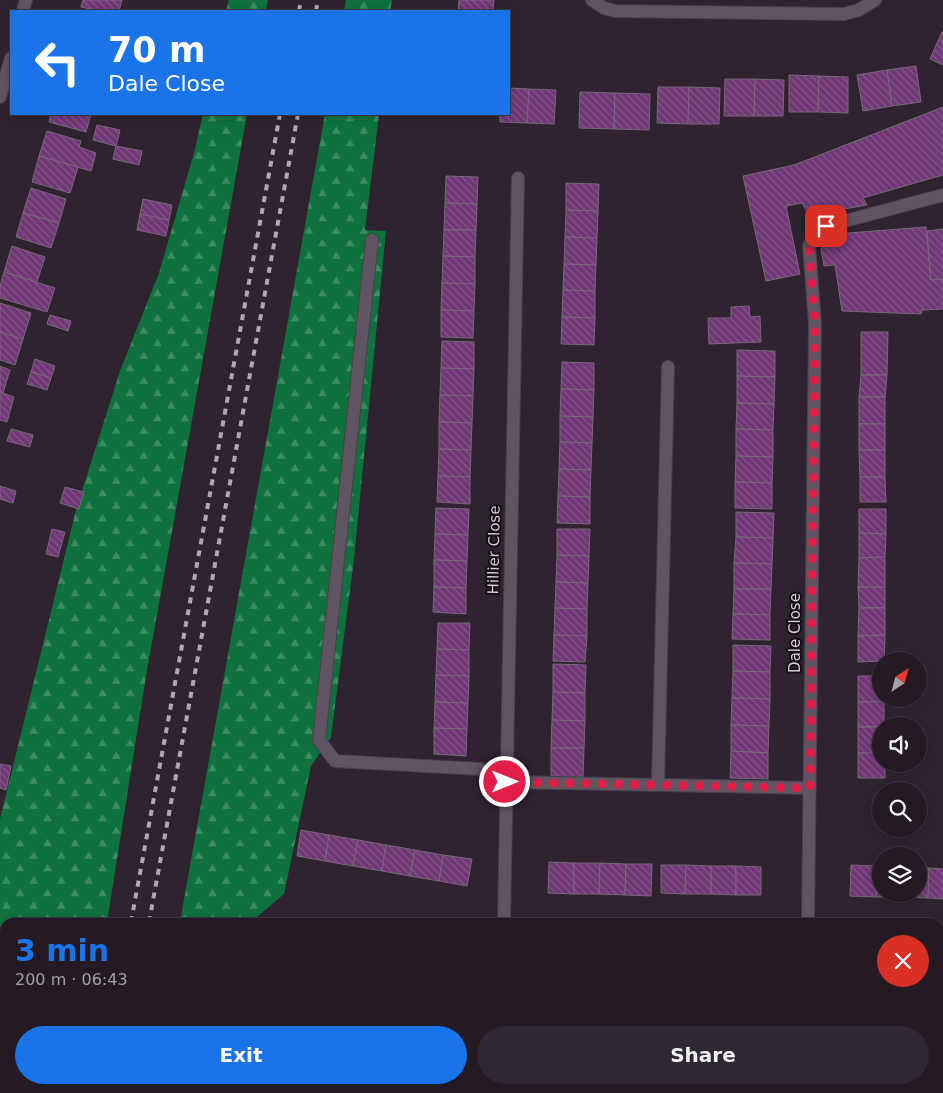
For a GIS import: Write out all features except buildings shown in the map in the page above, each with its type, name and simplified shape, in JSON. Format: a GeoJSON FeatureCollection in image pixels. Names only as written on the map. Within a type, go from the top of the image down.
{"type":"FeatureCollection","features":[{"type":"Feature","properties":{"kind":"street"},"geometry":{"type":"LineString","coordinates":[[592,0],[604,8],[615,11],[844,14],[859,10],[875,0]]}},
{"type":"Feature","properties":{"kind":"street"},"geometry":{"type":"LineString","coordinates":[[0,97],[10,62]]}},
{"type":"Feature","properties":{"kind":"street","name":"Hillier Close"},"geometry":{"type":"LineString","coordinates":[[504,918],[505,782],[518,178]]}},
{"type":"Feature","properties":{"kind":"street","name":"Dale Close"},"geometry":{"type":"LineString","coordinates":[[808,918],[814,296],[809,245],[826,226],[943,195]]}},
{"type":"Feature","properties":{"kind":"street"},"geometry":{"type":"LineString","coordinates":[[372,240],[319,740],[335,761],[480,769],[505,782],[658,783],[810,788]]}},
{"type":"Feature","properties":{"kind":"street"},"geometry":{"type":"LineString","coordinates":[[658,783],[668,367]]}},
{"type":"Feature","properties":{"kind":"green space"},"geometry":{"type":"Polygon","coordinates":[[[229,0],[268,0],[266,10],[226,10],[229,0]]]}},
{"type":"Feature","properties":{"kind":"green space"},"geometry":{"type":"Polygon","coordinates":[[[346,0],[392,0],[390,10],[344,10],[346,0]]]}},
{"type":"Feature","properties":{"kind":"green space"},"geometry":{"type":"Polygon","coordinates":[[[203,115],[247,115],[146,676],[108,918],[0,918],[0,819],[76,510],[120,371],[159,273],[194,153],[203,115]]]}},
{"type":"Feature","properties":{"kind":"green space"},"geometry":{"type":"Polygon","coordinates":[[[325,115],[379,115],[365,230],[386,231],[354,559],[331,737],[311,766],[284,894],[256,918],[181,918],[325,115]]]}},
{"type":"Feature","properties":{"kind":"railway"},"geometry":{"type":"LineString","coordinates":[[299,10],[301,0]]}},
{"type":"Feature","properties":{"kind":"railway"},"geometry":{"type":"LineString","coordinates":[[316,10],[318,0]]}},
{"type":"Feature","properties":{"kind":"railway"},"geometry":{"type":"LineString","coordinates":[[132,918],[280,115]]}},
{"type":"Feature","properties":{"kind":"railway"},"geometry":{"type":"LineString","coordinates":[[150,918],[298,115]]}},
{"type":"Feature","properties":{"kind":"route"},"geometry":{"type":"LineString","coordinates":[[505,782],[658,783],[810,788],[813,344],[815,324],[809,245],[826,226]]}}]}
